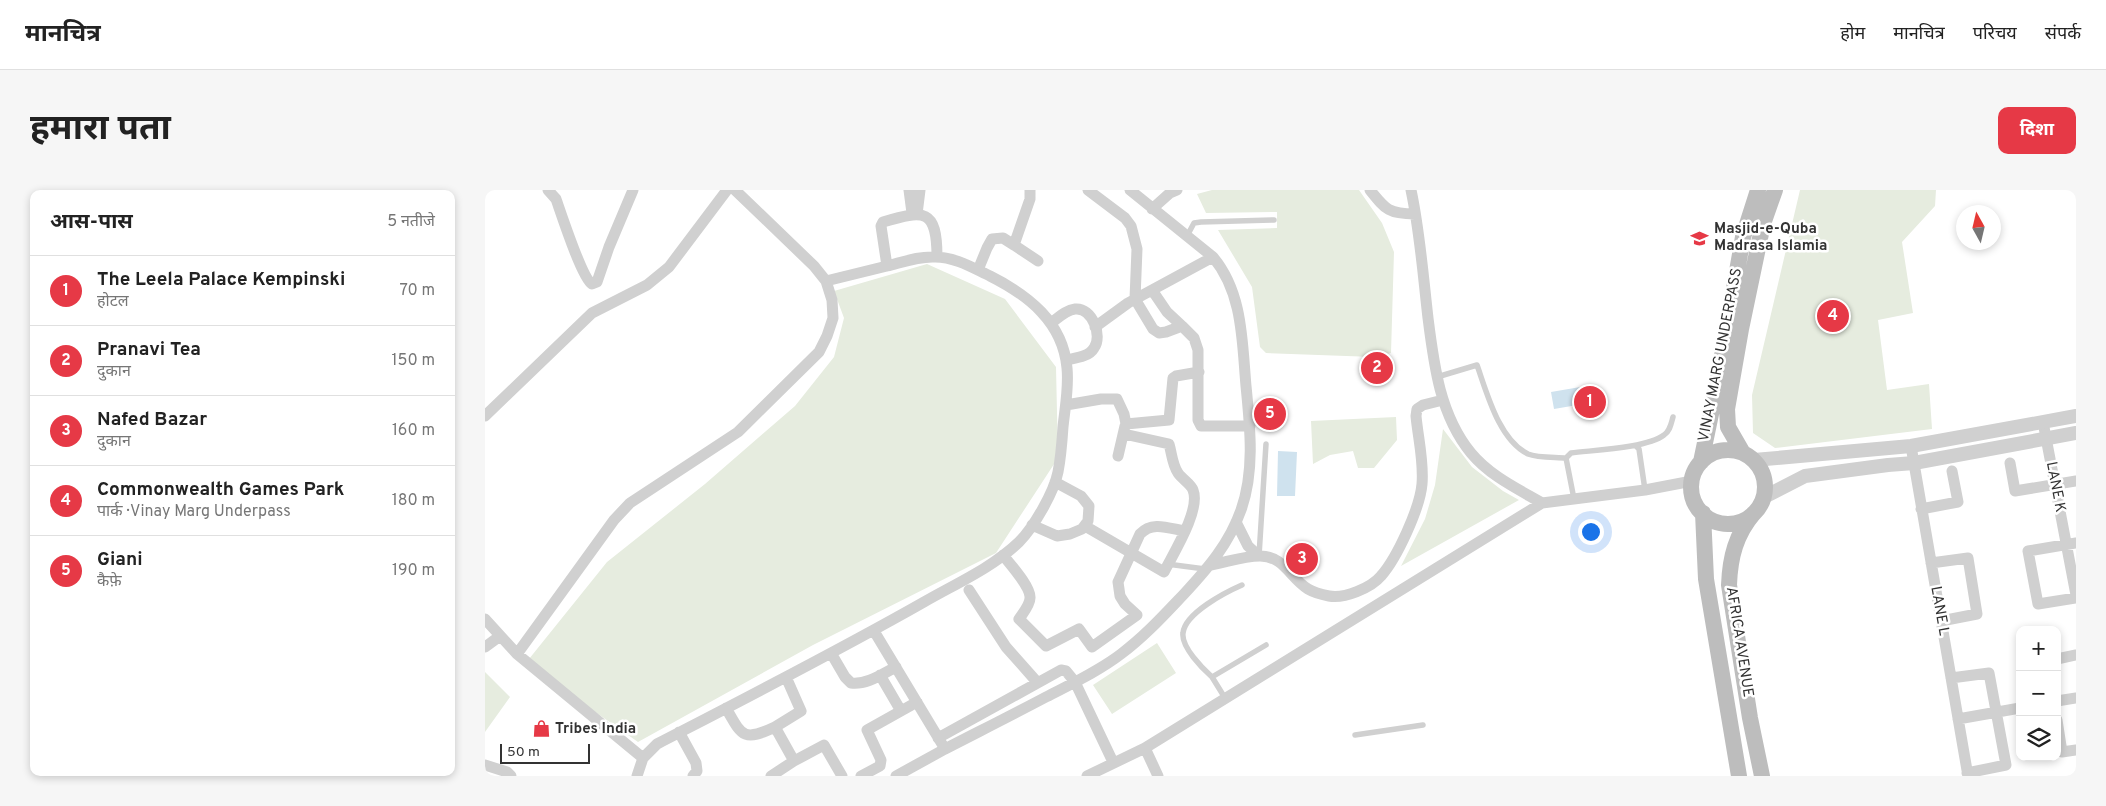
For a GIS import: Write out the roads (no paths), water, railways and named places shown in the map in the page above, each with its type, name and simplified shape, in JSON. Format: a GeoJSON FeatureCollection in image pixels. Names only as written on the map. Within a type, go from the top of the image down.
{"type":"FeatureCollection","features":[{"type":"Feature","properties":{"kind":"main road","name":"VINAY MARG UNDERPASS"},"geometry":{"type":"LineString","coordinates":[[1701,462],[1717,385],[1743,237],[1758,190]]}},
{"type":"Feature","properties":{"kind":"main road","name":"VINAY MARG UNDERPASS"},"geometry":{"type":"LineString","coordinates":[[1749,457],[1729,427],[1727,409],[1763,224],[1775,190]]}},
{"type":"Feature","properties":{"kind":"main road"},"geometry":{"type":"LineString","coordinates":[[1732,450],[1749,457],[1764,476],[1765,486],[1764,497],[1754,513],[1745,520],[1734,523],[1712,520],[1703,513],[1695,504],[1692,492],[1692,480],[1701,462],[1710,455],[1721,451],[1732,450]]}},
{"type":"Feature","properties":{"kind":"main road","name":"AFRICA AVENUE"},"geometry":{"type":"LineString","coordinates":[[1703,513],[1706,579],[1739,776]]}},
{"type":"Feature","properties":{"kind":"main road","name":"AFRICA AVENUE"},"geometry":{"type":"LineString","coordinates":[[1754,513],[1745,524],[1737,539],[1730,563],[1729,585],[1750,718],[1762,776]]}},
{"type":"Feature","properties":{"kind":"street"},"geometry":{"type":"LineString","coordinates":[[548,190],[556,198],[588,282],[592,284],[597,282],[609,247],[633,190]]}},
{"type":"Feature","properties":{"kind":"street"},"geometry":{"type":"LineString","coordinates":[[485,416],[592,313],[647,285],[669,267],[727,190]]}},
{"type":"Feature","properties":{"kind":"street"},"geometry":{"type":"LineString","coordinates":[[517,654],[614,520],[630,504],[738,432],[819,352],[833,318],[832,300],[826,281],[814,266],[735,190]]}},
{"type":"Feature","properties":{"kind":"street"},"geometry":{"type":"LineString","coordinates":[[909,190],[915,214]]}},
{"type":"Feature","properties":{"kind":"street"},"geometry":{"type":"LineString","coordinates":[[915,214],[920,190]]}},
{"type":"Feature","properties":{"kind":"street"},"geometry":{"type":"LineString","coordinates":[[1014,245],[1030,199],[1030,190]]}},
{"type":"Feature","properties":{"kind":"street"},"geometry":{"type":"LineString","coordinates":[[1088,190],[1125,218],[1131,226],[1137,249],[1135,299],[1153,329],[1159,332],[1182,326]]}},
{"type":"Feature","properties":{"kind":"street"},"geometry":{"type":"LineString","coordinates":[[896,776],[1075,682],[1120,655],[1147,633],[1209,567],[1229,538],[1242,508],[1248,481],[1251,452],[1250,426],[1241,317],[1227,277],[1213,257],[1130,190]]}},
{"type":"Feature","properties":{"kind":"street"},"geometry":{"type":"LineString","coordinates":[[1152,209],[1177,190]]}},
{"type":"Feature","properties":{"kind":"street"},"geometry":{"type":"LineString","coordinates":[[1370,190],[1388,211],[1397,214],[1415,214]]}},
{"type":"Feature","properties":{"kind":"street"},"geometry":{"type":"LineString","coordinates":[[1411,190],[1437,377],[1443,400],[1454,428],[1472,454],[1492,474],[1542,503]]}},
{"type":"Feature","properties":{"kind":"street"},"geometry":{"type":"LineString","coordinates":[[887,266],[881,226],[883,222],[915,214],[923,215],[931,220],[935,228],[937,257]]}},
{"type":"Feature","properties":{"kind":"street"},"geometry":{"type":"LineString","coordinates":[[978,270],[992,239],[1003,238],[1039,261]]}},
{"type":"Feature","properties":{"kind":"street"},"geometry":{"type":"LineString","coordinates":[[637,776],[643,758],[657,744],[874,630],[1003,554],[1020,541],[1047,499],[1055,482],[1058,474],[1066,405],[1067,375],[1061,343],[1045,314],[1032,301],[1013,288],[978,270],[956,260],[937,257],[919,258],[826,281]]}},
{"type":"Feature","properties":{"kind":"street"},"geometry":{"type":"LineString","coordinates":[[1095,327],[1135,299],[1213,257]]}},
{"type":"Feature","properties":{"kind":"street"},"geometry":{"type":"LineString","coordinates":[[1152,290],[1167,312],[1194,338],[1198,350],[1198,420],[1201,426],[1250,426]]}},
{"type":"Feature","properties":{"kind":"street"},"geometry":{"type":"LineString","coordinates":[[1051,324],[1063,314],[1074,309],[1082,310],[1089,314],[1095,327],[1098,339],[1094,350],[1083,356],[1065,360]]}},
{"type":"Feature","properties":{"kind":"street"},"geometry":{"type":"LineString","coordinates":[[1125,429],[1169,420],[1173,378],[1199,372]]}},
{"type":"Feature","properties":{"kind":"street"},"geometry":{"type":"LineString","coordinates":[[1066,405],[1101,399],[1117,399],[1125,414],[1125,429],[1118,456]]}},
{"type":"Feature","properties":{"kind":"street"},"geometry":{"type":"LineString","coordinates":[[1209,567],[1259,556],[1271,558],[1282,562],[1308,589],[1331,597],[1359,592],[1380,577],[1399,547],[1415,511],[1422,484],[1422,459],[1416,416],[1417,410],[1423,405],[1443,400]]}},
{"type":"Feature","properties":{"kind":"street"},"geometry":{"type":"LineString","coordinates":[[1749,457],[1911,446],[2076,416]]}},
{"type":"Feature","properties":{"kind":"street","name":"LANE K"},"geometry":{"type":"LineString","coordinates":[[2043,422],[2055,485],[2071,544],[2076,596]]}},
{"type":"Feature","properties":{"kind":"street"},"geometry":{"type":"LineString","coordinates":[[1085,526],[1164,572],[1190,519],[1195,500],[1194,492],[1177,472],[1172,462],[1169,444],[1125,429]]}},
{"type":"Feature","properties":{"kind":"street"},"geometry":{"type":"LineString","coordinates":[[1764,497],[1805,476],[1913,463],[2076,433]]}},
{"type":"Feature","properties":{"kind":"street","name":"LANE L"},"geometry":{"type":"LineString","coordinates":[[1911,446],[1968,775]]}},
{"type":"Feature","properties":{"kind":"street"},"geometry":{"type":"LineString","coordinates":[[2011,463],[2015,491],[2076,481]]}},
{"type":"Feature","properties":{"kind":"street"},"geometry":{"type":"LineString","coordinates":[[1921,509],[1958,502],[1952,471]]}},
{"type":"Feature","properties":{"kind":"street"},"geometry":{"type":"LineString","coordinates":[[1087,776],[1145,748],[1542,503],[1645,490],[1692,480]]}},
{"type":"Feature","properties":{"kind":"street"},"geometry":{"type":"LineString","coordinates":[[1031,525],[1057,536],[1070,534],[1082,529],[1088,521],[1089,506],[1081,496],[1055,482]]}},
{"type":"Feature","properties":{"kind":"street"},"geometry":{"type":"LineString","coordinates":[[1236,522],[1248,546],[1259,556]]}},
{"type":"Feature","properties":{"kind":"street"},"geometry":{"type":"LineString","coordinates":[[1003,554],[1027,587],[1031,596],[1019,619],[1025,627],[1046,646],[1079,629],[1092,647],[1137,615],[1125,604],[1120,596],[1117,582],[1140,534],[1146,528],[1153,526],[1184,531]]}},
{"type":"Feature","properties":{"kind":"street"},"geometry":{"type":"LineString","coordinates":[[2071,544],[2028,551],[2038,604],[2076,596]]}},
{"type":"Feature","properties":{"kind":"street"},"geometry":{"type":"LineString","coordinates":[[1931,563],[1968,558],[1977,614],[1941,620]]}},
{"type":"Feature","properties":{"kind":"street"},"geometry":{"type":"LineString","coordinates":[[969,590],[1006,647],[1037,682]]}},
{"type":"Feature","properties":{"kind":"street"},"geometry":{"type":"LineString","coordinates":[[485,619],[517,654],[643,758]]}},
{"type":"Feature","properties":{"kind":"street"},"geometry":{"type":"LineString","coordinates":[[874,630],[945,749]]}},
{"type":"Feature","properties":{"kind":"street"},"geometry":{"type":"LineString","coordinates":[[485,647],[500,636]]}},
{"type":"Feature","properties":{"kind":"street"},"geometry":{"type":"LineString","coordinates":[[831,653],[845,677],[851,683],[858,684],[896,667]]}},
{"type":"Feature","properties":{"kind":"street"},"geometry":{"type":"LineString","coordinates":[[2061,658],[2076,655]]}},
{"type":"Feature","properties":{"kind":"street"},"geometry":{"type":"LineString","coordinates":[[938,738],[1061,670],[1066,671],[1075,682],[1113,762]]}},
{"type":"Feature","properties":{"kind":"street"},"geometry":{"type":"LineString","coordinates":[[1951,678],[1989,673],[1997,712],[2006,765],[1968,775]]}},
{"type":"Feature","properties":{"kind":"street"},"geometry":{"type":"LineString","coordinates":[[879,675],[901,711]]}},
{"type":"Feature","properties":{"kind":"street"},"geometry":{"type":"LineString","coordinates":[[726,708],[738,728],[744,734],[750,736],[758,735],[775,727],[801,711],[786,677]]}},
{"type":"Feature","properties":{"kind":"street"},"geometry":{"type":"LineString","coordinates":[[2061,700],[2076,698]]}},
{"type":"Feature","properties":{"kind":"street"},"geometry":{"type":"LineString","coordinates":[[861,776],[880,766],[881,760],[867,730],[917,702]]}},
{"type":"Feature","properties":{"kind":"street"},"geometry":{"type":"LineString","coordinates":[[1958,719],[2016,709]]}},
{"type":"Feature","properties":{"kind":"street"},"geometry":{"type":"LineString","coordinates":[[775,727],[794,761]]}},
{"type":"Feature","properties":{"kind":"street"},"geometry":{"type":"LineString","coordinates":[[679,732],[696,763],[697,771],[693,776]]}},
{"type":"Feature","properties":{"kind":"street"},"geometry":{"type":"LineString","coordinates":[[771,776],[824,745],[842,776]]}},
{"type":"Feature","properties":{"kind":"street"},"geometry":{"type":"LineString","coordinates":[[2061,746],[2062,752],[2076,750]]}},
{"type":"Feature","properties":{"kind":"street"},"geometry":{"type":"LineString","coordinates":[[1145,748],[1158,776]]}},
{"type":"Feature","properties":{"kind":"street"},"geometry":{"type":"LineString","coordinates":[[485,766],[507,772],[511,776]]}},
{"type":"Feature","properties":{"kind":"lane"},"geometry":{"type":"LineString","coordinates":[[1187,236],[1195,223],[1274,220]]}},
{"type":"Feature","properties":{"kind":"lane"},"geometry":{"type":"LineString","coordinates":[[1437,377],[1477,365],[1502,429],[1521,450],[1530,455],[1566,458],[1571,453],[1636,446],[1666,434],[1671,426],[1673,417]]}},
{"type":"Feature","properties":{"kind":"lane"},"geometry":{"type":"LineString","coordinates":[[1259,556],[1265,444]]}},
{"type":"Feature","properties":{"kind":"lane"},"geometry":{"type":"LineString","coordinates":[[1636,446],[1639,449],[1645,490]]}},
{"type":"Feature","properties":{"kind":"lane"},"geometry":{"type":"LineString","coordinates":[[1566,458],[1574,498]]}},
{"type":"Feature","properties":{"kind":"lane"},"geometry":{"type":"LineString","coordinates":[[1167,564],[1209,567]]}},
{"type":"Feature","properties":{"kind":"lane"},"geometry":{"type":"LineString","coordinates":[[1225,698],[1212,677],[1199,666],[1184,640],[1183,632],[1188,622],[1209,601],[1241,584]]}},
{"type":"Feature","properties":{"kind":"lane"},"geometry":{"type":"LineString","coordinates":[[1212,677],[1266,645]]}},
{"type":"Feature","properties":{"kind":"lane"},"geometry":{"type":"LineString","coordinates":[[1355,735],[1423,725]]}},
{"type":"Feature","properties":{"kind":"water"},"geometry":{"type":"Polygon","coordinates":[[[1592,385],[1595,402],[1554,409],[1551,392],[1592,385]]]}},
{"type":"Feature","properties":{"kind":"water"},"geometry":{"type":"Polygon","coordinates":[[[1278,451],[1297,452],[1295,496],[1277,496],[1278,451]]]}},
{"type":"Feature","properties":{"kind":"place","name":"Masjid-e-Quba Madrasa Islamia"},"geometry":{"type":"Point","coordinates":[1700,238]}},
{"type":"Feature","properties":{"kind":"place","name":"Commonwealth Games Park"},"geometry":{"type":"Point","coordinates":[1833,316]}},
{"type":"Feature","properties":{"kind":"place","name":"Pranavi Tea"},"geometry":{"type":"Point","coordinates":[1377,368]}},
{"type":"Feature","properties":{"kind":"place","name":"The Leela Palace Kempinski"},"geometry":{"type":"Point","coordinates":[1590,402]}},
{"type":"Feature","properties":{"kind":"place","name":"Giani"},"geometry":{"type":"Point","coordinates":[1270,414]}},
{"type":"Feature","properties":{"kind":"place","name":"Nafed Bazar"},"geometry":{"type":"Point","coordinates":[1302,559]}},
{"type":"Feature","properties":{"kind":"place","name":"Tribes India"},"geometry":{"type":"Point","coordinates":[541,729]}}]}
